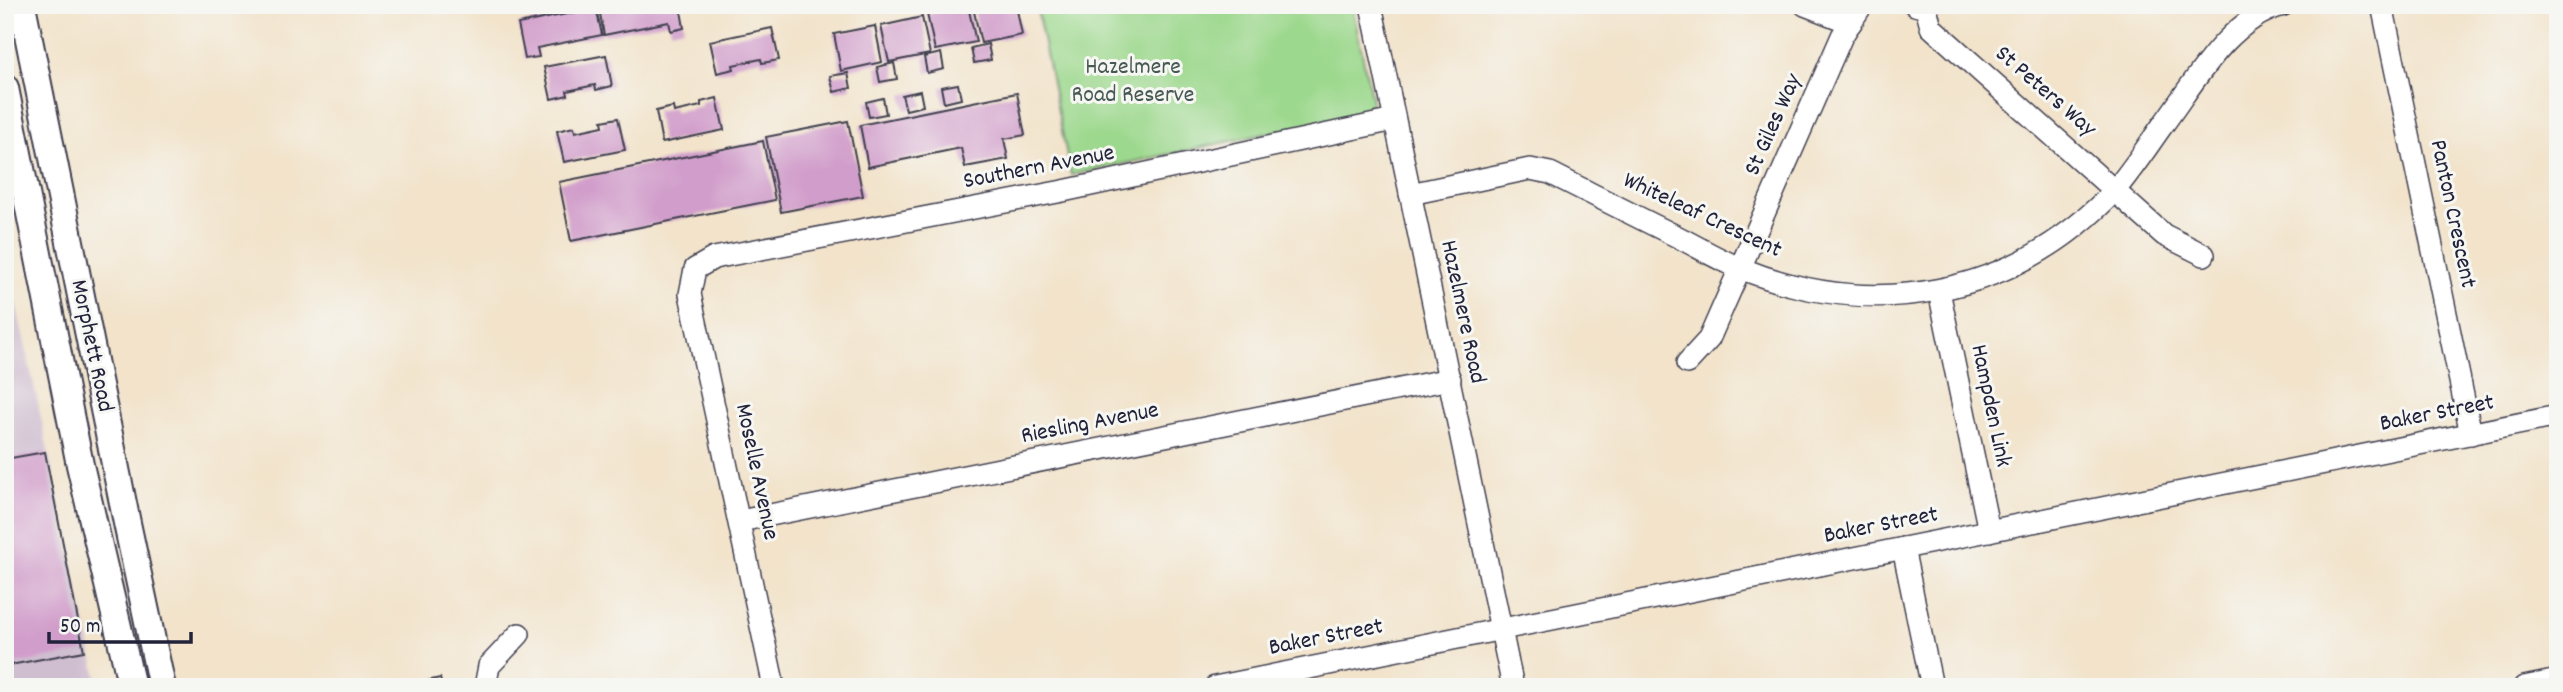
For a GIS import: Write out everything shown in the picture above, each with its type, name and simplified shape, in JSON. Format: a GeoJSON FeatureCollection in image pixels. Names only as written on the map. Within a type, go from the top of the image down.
{"type":"FeatureCollection","features":[{"type":"Feature","properties":{"kind":"main road","name":"Morphett Road"},"geometry":{"type":"LineString","coordinates":[[22,5],[162,687]]}},
{"type":"Feature","properties":{"kind":"main road","name":"Morphett Road"},"geometry":{"type":"LineString","coordinates":[[5,88],[80,465],[132,687]]}},
{"type":"Feature","properties":{"kind":"street","name":"Hazelmere Road"},"geometry":{"type":"LineString","coordinates":[[1371,5],[1513,687]]}},
{"type":"Feature","properties":{"kind":"street"},"geometry":{"type":"LineString","coordinates":[[1805,5],[1856,14]]}},
{"type":"Feature","properties":{"kind":"street","name":"Whiteleaf Crescent"},"geometry":{"type":"LineString","coordinates":[[1410,194],[1530,169],[1550,173],[1739,268],[1810,291],[1870,297],[1939,291],[1978,280],[2025,259],[2068,232],[2115,189],[2231,34],[2266,9],[2283,5]]}},
{"type":"Feature","properties":{"kind":"street","name":"Panton Crescent"},"geometry":{"type":"LineString","coordinates":[[2382,5],[2471,434]]}},
{"type":"Feature","properties":{"kind":"street","name":"St Peters Way"},"geometry":{"type":"LineString","coordinates":[[1923,6],[1931,27],[2164,235],[2204,255]]}},
{"type":"Feature","properties":{"kind":"street","name":"St Giles Way"},"geometry":{"type":"LineString","coordinates":[[1687,363],[1709,339],[1842,36],[1856,14]]}},
{"type":"Feature","properties":{"kind":"street","name":"Southern Avenue"},"geometry":{"type":"LineString","coordinates":[[695,269],[714,258],[1063,191],[1394,120]]}},
{"type":"Feature","properties":{"kind":"street","name":"Moselle Avenue"},"geometry":{"type":"LineString","coordinates":[[695,269],[690,293],[774,687]]}},
{"type":"Feature","properties":{"kind":"street","name":"Hampden Link"},"geometry":{"type":"LineString","coordinates":[[1939,291],[1989,531]]}},
{"type":"Feature","properties":{"kind":"street","name":"Riesling Avenue"},"geometry":{"type":"LineString","coordinates":[[740,521],[1450,379]]}},
{"type":"Feature","properties":{"kind":"street","name":"Baker Street"},"geometry":{"type":"LineString","coordinates":[[1215,687],[2558,416]]}},
{"type":"Feature","properties":{"kind":"street"},"geometry":{"type":"LineString","coordinates":[[1903,548],[1932,687]]}},
{"type":"Feature","properties":{"kind":"street"},"geometry":{"type":"LineString","coordinates":[[485,687],[489,666],[519,634]]}},
{"type":"Feature","properties":{"kind":"street"},"geometry":{"type":"LineString","coordinates":[[2524,687],[2558,680]]}},
{"type":"Feature","properties":{"kind":"shaded area"},"geometry":{"type":"Polygon","coordinates":[[[5,251],[99,687],[5,687],[5,251]]]}},
{"type":"Feature","properties":{"kind":"green space","name":"Hazelmere Road Reserve"},"geometry":{"type":"Polygon","coordinates":[[[1036,5],[1352,5],[1372,101],[1363,113],[1071,175],[1036,5]]]}},
{"type":"Feature","properties":{"kind":"building"},"geometry":{"type":"Polygon","coordinates":[[[615,5],[680,5],[684,28],[671,31],[669,22],[604,35],[599,8],[615,5]]]}},
{"type":"Feature","properties":{"kind":"building"},"geometry":{"type":"Polygon","coordinates":[[[1016,5],[1022,35],[981,43],[973,7],[1016,5]]]}},
{"type":"Feature","properties":{"kind":"building"},"geometry":{"type":"Polygon","coordinates":[[[968,6],[976,42],[935,50],[927,14],[968,6]]]}},
{"type":"Feature","properties":{"kind":"building"},"geometry":{"type":"Polygon","coordinates":[[[596,8],[602,35],[537,48],[539,57],[525,59],[518,24],[596,8]]]}},
{"type":"Feature","properties":{"kind":"building"},"geometry":{"type":"Polygon","coordinates":[[[922,17],[930,54],[889,62],[881,26],[922,17]]]}},
{"type":"Feature","properties":{"kind":"building"},"geometry":{"type":"Polygon","coordinates":[[[875,26],[882,62],[841,71],[834,34],[875,26]]]}},
{"type":"Feature","properties":{"kind":"building"},"geometry":{"type":"Polygon","coordinates":[[[772,28],[779,60],[762,63],[761,59],[733,65],[734,69],[717,73],[710,41],[772,28]]]}},
{"type":"Feature","properties":{"kind":"building"},"geometry":{"type":"Polygon","coordinates":[[[988,44],[991,60],[974,63],[971,48],[988,44]]]}},
{"type":"Feature","properties":{"kind":"building"},"geometry":{"type":"Polygon","coordinates":[[[941,53],[944,69],[927,73],[924,57],[941,53]]]}},
{"type":"Feature","properties":{"kind":"building"},"geometry":{"type":"Polygon","coordinates":[[[606,55],[612,86],[596,90],[595,85],[567,91],[568,95],[551,99],[544,67],[606,55]]]}},
{"type":"Feature","properties":{"kind":"building"},"geometry":{"type":"Polygon","coordinates":[[[894,63],[897,79],[880,82],[877,67],[894,63]]]}},
{"type":"Feature","properties":{"kind":"building"},"geometry":{"type":"Polygon","coordinates":[[[848,73],[851,88],[834,92],[830,76],[848,73]]]}},
{"type":"Feature","properties":{"kind":"building"},"geometry":{"type":"Polygon","coordinates":[[[958,84],[961,99],[944,103],[941,87],[958,84]]]}},
{"type":"Feature","properties":{"kind":"building"},"geometry":{"type":"Polygon","coordinates":[[[920,91],[923,106],[906,110],[902,95],[920,91]]]}},
{"type":"Feature","properties":{"kind":"building"},"geometry":{"type":"Polygon","coordinates":[[[1017,93],[1025,135],[1004,139],[1008,159],[965,167],[961,148],[868,167],[860,125],[1017,93]]]}},
{"type":"Feature","properties":{"kind":"building"},"geometry":{"type":"Polygon","coordinates":[[[717,98],[724,130],[662,143],[656,111],[673,107],[674,112],[701,106],[701,102],[717,98]]]}},
{"type":"Feature","properties":{"kind":"building"},"geometry":{"type":"Polygon","coordinates":[[[883,98],[886,114],[869,117],[866,102],[883,98]]]}},
{"type":"Feature","properties":{"kind":"building"},"geometry":{"type":"Polygon","coordinates":[[[618,118],[625,150],[564,162],[557,131],[574,127],[575,132],[603,126],[602,121],[618,118]]]}},
{"type":"Feature","properties":{"kind":"building"},"geometry":{"type":"Polygon","coordinates":[[[848,121],[863,196],[781,212],[766,137],[848,121]]]}},
{"type":"Feature","properties":{"kind":"building"},"geometry":{"type":"Polygon","coordinates":[[[763,141],[775,200],[571,241],[559,182],[763,141]]]}},
{"type":"Feature","properties":{"kind":"building"},"geometry":{"type":"Polygon","coordinates":[[[5,291],[10,307],[5,308],[5,291]]]}},
{"type":"Feature","properties":{"kind":"building"},"geometry":{"type":"Polygon","coordinates":[[[45,452],[84,651],[5,666],[5,459],[45,452]]]}},
{"type":"Feature","properties":{"kind":"building"},"geometry":{"type":"Polygon","coordinates":[[[440,678],[442,687],[424,687],[423,682],[440,678]]]}}]}
